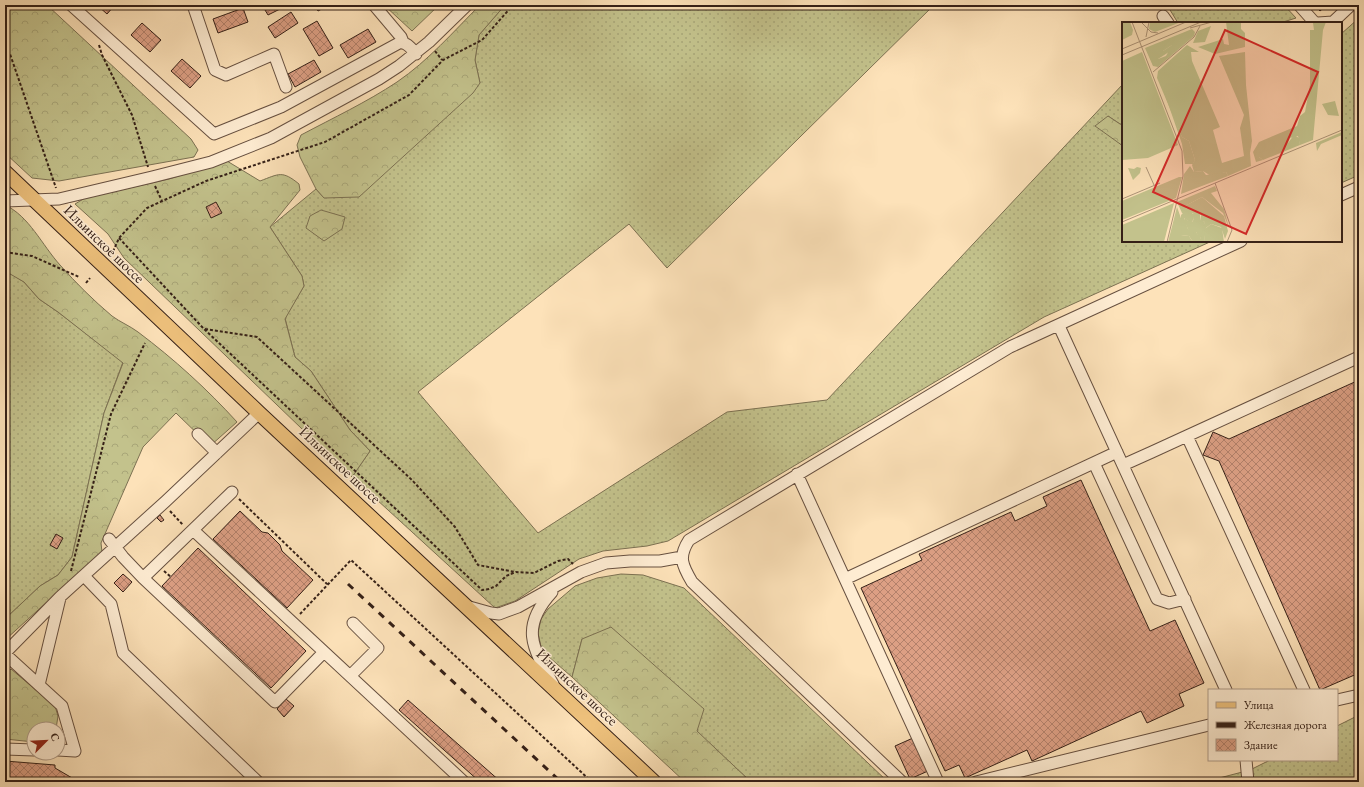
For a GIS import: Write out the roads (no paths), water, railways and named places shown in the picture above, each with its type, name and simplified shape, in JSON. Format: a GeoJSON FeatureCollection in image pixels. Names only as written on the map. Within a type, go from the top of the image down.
{"type":"FeatureCollection","features":[{"type":"Feature","properties":{"kind":"main road","name":"Ильинское шоссе"},"geometry":{"type":"LineString","coordinates":[[5,172],[259,413],[654,782]]}},
{"type":"Feature","properties":{"kind":"street"},"geometry":{"type":"LineString","coordinates":[[71,5],[214,134],[281,107],[403,42]]}},
{"type":"Feature","properties":{"kind":"street"},"geometry":{"type":"LineString","coordinates":[[193,5],[215,70],[226,75],[274,54],[286,86]]}},
{"type":"Feature","properties":{"kind":"street"},"geometry":{"type":"LineString","coordinates":[[374,5],[403,42],[406,43],[416,54]]}},
{"type":"Feature","properties":{"kind":"street"},"geometry":{"type":"LineString","coordinates":[[5,201],[59,199],[152,177],[210,162],[271,138],[379,79],[416,54],[467,5]]}},
{"type":"Feature","properties":{"kind":"street"},"geometry":{"type":"LineString","coordinates":[[1299,5],[1314,22]]}},
{"type":"Feature","properties":{"kind":"street"},"geometry":{"type":"LineString","coordinates":[[1333,22],[1351,5]]}},
{"type":"Feature","properties":{"kind":"street"},"geometry":{"type":"LineString","coordinates":[[1342,195],[1359,187]]}},
{"type":"Feature","properties":{"kind":"street"},"geometry":{"type":"LineString","coordinates":[[902,782],[692,582],[684,569],[682,558],[683,549],[689,540],[797,474],[1010,348],[1239,242]]}},
{"type":"Feature","properties":{"kind":"street"},"geometry":{"type":"LineString","coordinates":[[1059,326],[1226,689]]}},
{"type":"Feature","properties":{"kind":"street"},"geometry":{"type":"LineString","coordinates":[[1123,464],[1188,436],[1359,357]]}},
{"type":"Feature","properties":{"kind":"street"},"geometry":{"type":"LineString","coordinates":[[66,750],[76,751],[62,706],[5,653],[60,597],[84,576],[112,543],[163,504],[259,413]]}},
{"type":"Feature","properties":{"kind":"street"},"geometry":{"type":"LineString","coordinates":[[198,434],[217,453]]}},
{"type":"Feature","properties":{"kind":"street"},"geometry":{"type":"LineString","coordinates":[[1188,436],[1304,689]]}},
{"type":"Feature","properties":{"kind":"street"},"geometry":{"type":"LineString","coordinates":[[845,579],[1117,452]]}},
{"type":"Feature","properties":{"kind":"street"},"geometry":{"type":"LineString","coordinates":[[1094,463],[1157,599],[1169,603],[1185,599]]}},
{"type":"Feature","properties":{"kind":"street"},"geometry":{"type":"LineString","coordinates":[[797,474],[938,782]]}},
{"type":"Feature","properties":{"kind":"street"},"geometry":{"type":"LineString","coordinates":[[144,578],[232,492]]}},
{"type":"Feature","properties":{"kind":"street"},"geometry":{"type":"LineString","coordinates":[[192,532],[292,622],[464,782]]}},
{"type":"Feature","properties":{"kind":"street"},"geometry":{"type":"LineString","coordinates":[[112,543],[123,557],[144,578],[275,702],[324,652]]}},
{"type":"Feature","properties":{"kind":"street"},"geometry":{"type":"LineString","coordinates":[[466,606],[499,614],[518,607],[581,572],[606,563],[660,561],[682,558]]}},
{"type":"Feature","properties":{"kind":"street"},"geometry":{"type":"LineString","coordinates":[[84,576],[111,604],[123,653],[258,782]]}},
{"type":"Feature","properties":{"kind":"street"},"geometry":{"type":"LineString","coordinates":[[557,692],[543,667],[534,646],[532,634],[533,623],[537,612],[542,603],[558,585]]}},
{"type":"Feature","properties":{"kind":"street"},"geometry":{"type":"LineString","coordinates":[[39,685],[60,597]]}},
{"type":"Feature","properties":{"kind":"street"},"geometry":{"type":"LineString","coordinates":[[350,676],[378,648],[353,624]]}},
{"type":"Feature","properties":{"kind":"street"},"geometry":{"type":"LineString","coordinates":[[1338,700],[1359,695]]}},
{"type":"Feature","properties":{"kind":"street"},"geometry":{"type":"LineString","coordinates":[[976,782],[1208,725]]}},
{"type":"Feature","properties":{"kind":"street"},"geometry":{"type":"LineString","coordinates":[[5,749],[26,750]]}},
{"type":"Feature","properties":{"kind":"street"},"geometry":{"type":"LineString","coordinates":[[1246,761],[1248,782]]}},
{"type":"Feature","properties":{"kind":"railway"},"geometry":{"type":"LineString","coordinates":[[348,584],[561,782]]}}]}
